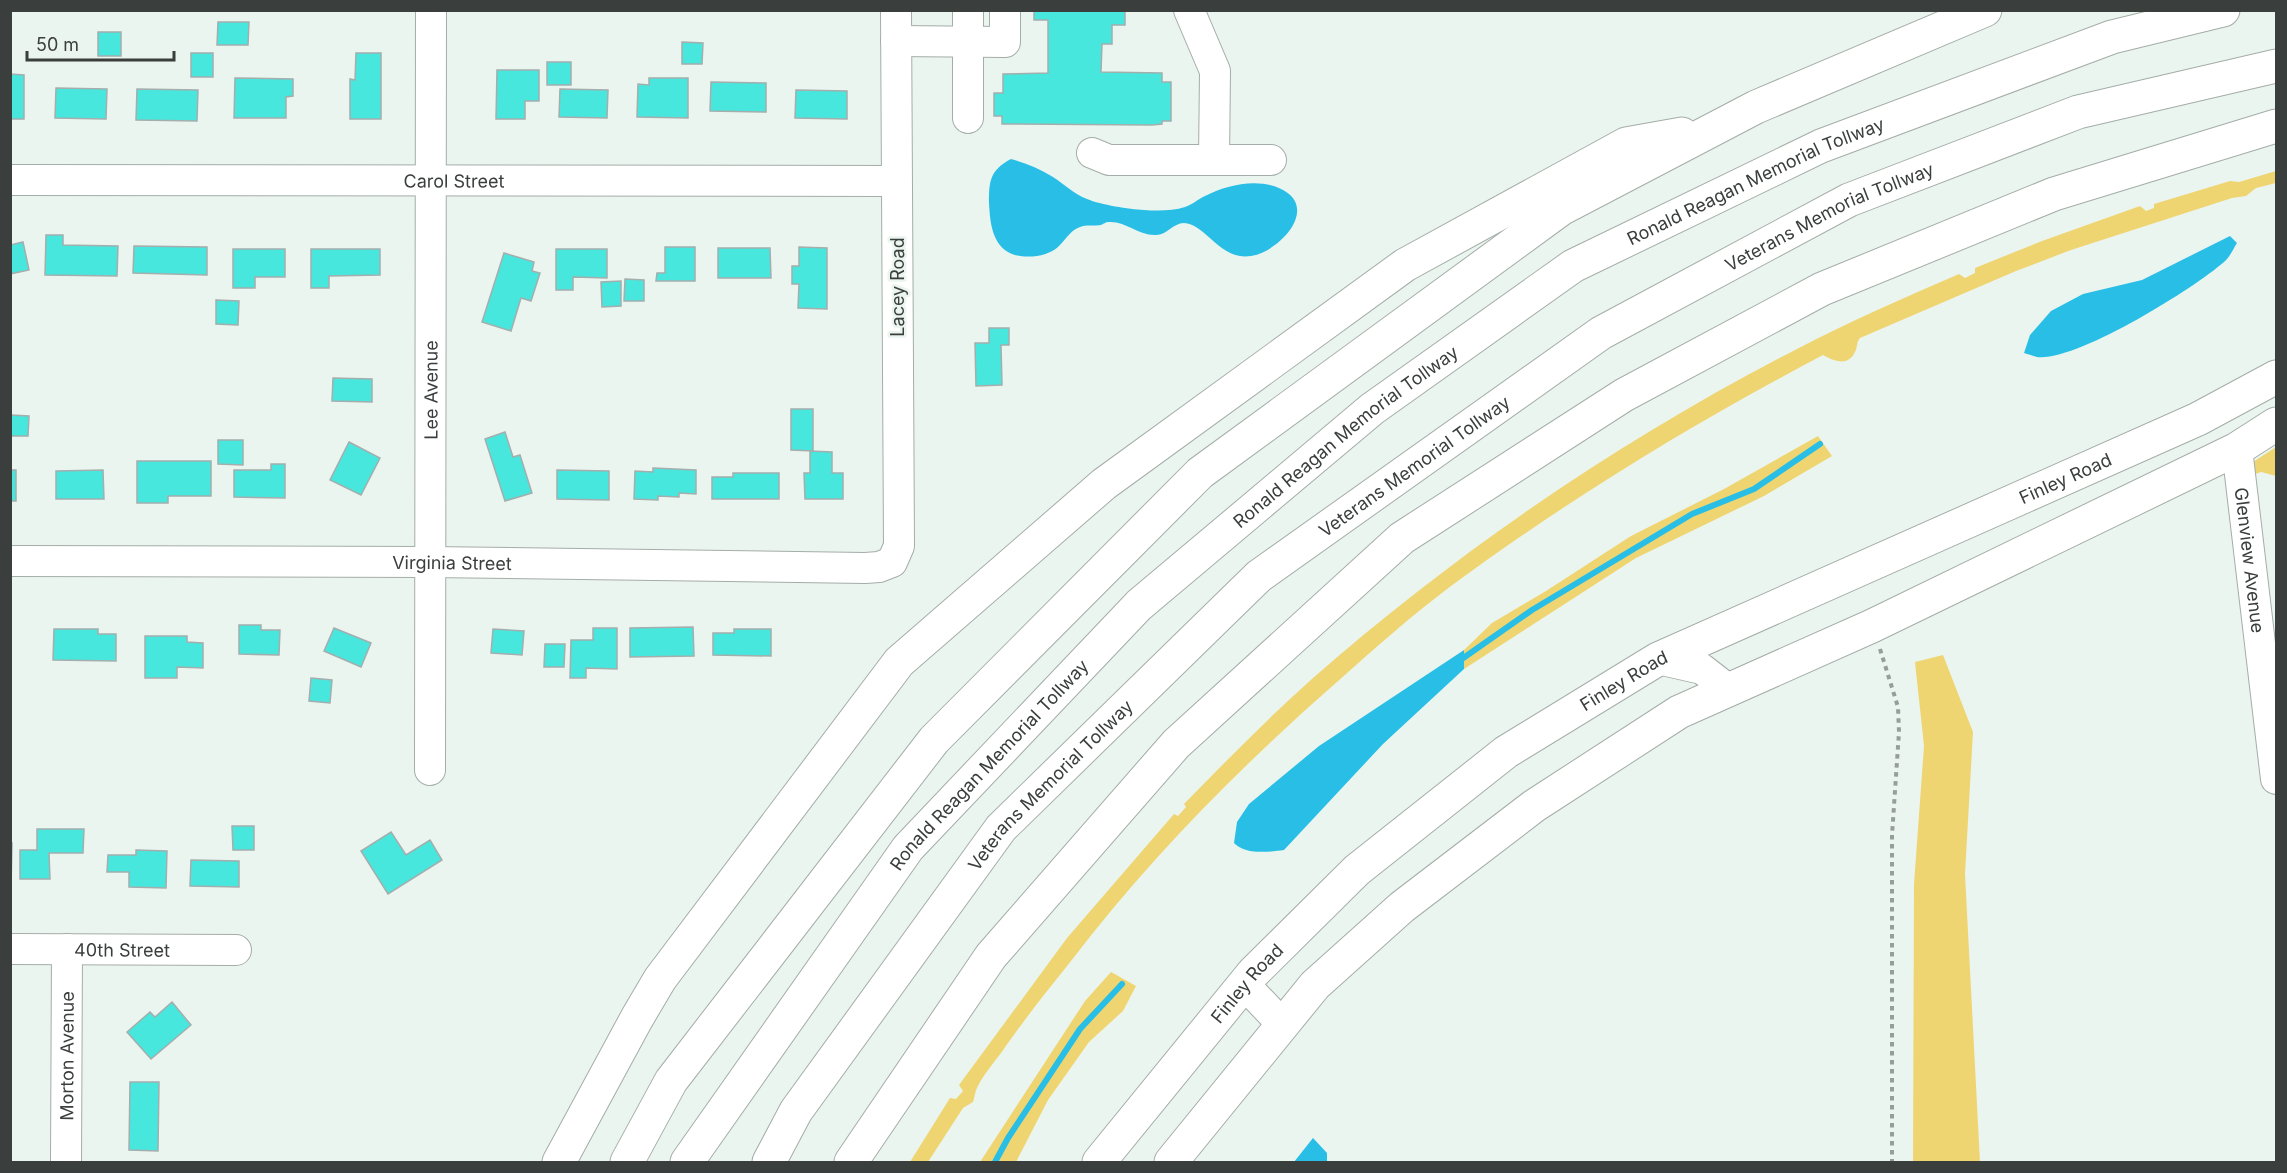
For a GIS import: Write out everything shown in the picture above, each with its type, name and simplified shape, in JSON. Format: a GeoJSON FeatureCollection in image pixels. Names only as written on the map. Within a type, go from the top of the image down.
{"type":"FeatureCollection","features":[{"type":"Feature","properties":{"kind":"main road"},"geometry":{"type":"LineString","coordinates":[[627,1162],[671,1081],[934,740],[1200,473],[1561,209],[1756,107],[1985,10]]}},
{"type":"Feature","properties":{"kind":"main road","name":"Ronald Reagan Memorial Tollway"},"geometry":{"type":"LineString","coordinates":[[687,1162],[908,848],[1139,605],[1372,409],[1573,267],[1821,146],[2112,37],[2223,10]]}},
{"type":"Feature","properties":{"kind":"main road","name":"Veterans Memorial Tollway"},"geometry":{"type":"LineString","coordinates":[[769,1162],[796,1111],[1001,828],[1259,576],[1601,333],[1849,200],[2078,112],[2277,66]]}},
{"type":"Feature","properties":{"kind":"main road"},"geometry":{"type":"LineString","coordinates":[[851,1162],[991,956],[1176,744],[1402,538],[1624,395],[1822,289],[2054,194],[2277,126]]}},
{"type":"Feature","properties":{"kind":"main road"},"geometry":{"type":"LineString","coordinates":[[566,1149],[660,979],[899,662],[1104,484],[1406,265],[1626,144],[1716,127]]}},
{"type":"Feature","properties":{"kind":"main road","name":"Finley Road"},"geometry":{"type":"LineString","coordinates":[[1099,1162],[1244,984],[1357,870],[1497,759],[1658,659],[2198,419],[2277,377]]}},
{"type":"Feature","properties":{"kind":"main road"},"geometry":{"type":"LineString","coordinates":[[1171,1162],[1315,986],[1402,907],[1534,806],[1679,712],[1872,626],[2237,449],[2277,424]]}},
{"type":"Feature","properties":{"kind":"street","name":"Lee Avenue"},"geometry":{"type":"LineString","coordinates":[[430,770],[431,10]]}},
{"type":"Feature","properties":{"kind":"street","name":"Lacey Road"},"geometry":{"type":"LineString","coordinates":[[892,562],[899,546],[896,10]]}},
{"type":"Feature","properties":{"kind":"street"},"geometry":{"type":"LineString","coordinates":[[968,10],[968,118]]}},
{"type":"Feature","properties":{"kind":"street"},"geometry":{"type":"LineString","coordinates":[[896,41],[1005,42],[1005,10]]}},
{"type":"Feature","properties":{"kind":"street"},"geometry":{"type":"LineString","coordinates":[[1189,10],[1215,72],[1214,160]]}},
{"type":"Feature","properties":{"kind":"street"},"geometry":{"type":"LineString","coordinates":[[1092,153],[1109,160],[1271,160]]}},
{"type":"Feature","properties":{"kind":"street","name":"Carol Street"},"geometry":{"type":"LineString","coordinates":[[10,180],[897,181]]}},
{"type":"Feature","properties":{"kind":"street","name":"Glenview Avenue"},"geometry":{"type":"LineString","coordinates":[[2237,449],[2277,779]]}},
{"type":"Feature","properties":{"kind":"street","name":"Virginia Street"},"geometry":{"type":"LineString","coordinates":[[10,561],[430,561],[865,568],[879,567],[892,562]]}},
{"type":"Feature","properties":{"kind":"street"},"geometry":{"type":"LineString","coordinates":[[1658,659],[1702,669],[1729,690]]}},
{"type":"Feature","properties":{"kind":"street","name":"40th Street"},"geometry":{"type":"LineString","coordinates":[[10,949],[236,950]]}},
{"type":"Feature","properties":{"kind":"street","name":"Morton Avenue"},"geometry":{"type":"LineString","coordinates":[[66,1162],[67,949]]}},
{"type":"Feature","properties":{"kind":"street"},"geometry":{"type":"LineString","coordinates":[[1244,984],[1283,1025]]}},
{"type":"Feature","properties":{"kind":"path"},"geometry":{"type":"LineString","coordinates":[[1872,626],[1898,707],[1899,732],[1892,835],[1892,1162]]}},
{"type":"Feature","properties":{"kind":"shaded area"},"geometry":{"type":"Polygon","coordinates":[[[2276,171],[2276,183],[2256,188],[2246,196],[2232,198],[2071,250],[1860,338],[1849,360],[1836,361],[1823,355],[1633,463],[1541,523],[1451,586],[1393,633],[1265,747],[1164,850],[1101,923],[1035,1006],[983,1077],[973,1102],[963,1108],[928,1162],[910,1162],[950,1098],[956,1099],[963,1091],[959,1085],[1067,938],[1174,814],[1178,816],[1186,807],[1184,804],[1263,724],[1313,678],[1426,585],[1484,541],[1605,459],[1667,421],[1731,384],[1856,320],[1959,274],[1965,278],[1975,273],[1975,268],[2140,206],[2146,211],[2154,208],[2154,204],[2230,181],[2239,182],[2276,171]]]}},
{"type":"Feature","properties":{"kind":"shaded area"},"geometry":{"type":"Polygon","coordinates":[[[1818,436],[1832,456],[1764,496],[1636,558],[1464,669],[1464,650],[1492,623],[1631,536],[1724,489],[1818,436]]]}},
{"type":"Feature","properties":{"kind":"shaded area"},"geometry":{"type":"Polygon","coordinates":[[[2276,447],[2276,476],[2261,472],[2250,476],[2253,462],[2276,447]]]}},
{"type":"Feature","properties":{"kind":"shaded area"},"geometry":{"type":"Polygon","coordinates":[[[1943,655],[1973,732],[1965,874],[1980,1162],[1913,1162],[1914,884],[1924,746],[1915,662],[1943,655]]]}},
{"type":"Feature","properties":{"kind":"shaded area"},"geometry":{"type":"Polygon","coordinates":[[[1111,972],[1136,986],[1123,1011],[1089,1042],[1048,1100],[1016,1162],[980,1162],[1085,1001],[1111,972]]]}},
{"type":"Feature","properties":{"kind":"water"},"geometry":{"type":"Polygon","coordinates":[[[1011,159],[1043,171],[1082,197],[1107,205],[1160,211],[1175,209],[1188,206],[1222,189],[1241,184],[1261,183],[1279,188],[1291,196],[1297,206],[1297,216],[1292,227],[1274,246],[1251,256],[1231,253],[1199,229],[1184,223],[1163,233],[1150,235],[1115,222],[1109,222],[1079,227],[1049,253],[1030,257],[1018,256],[1005,250],[996,239],[989,210],[989,188],[992,177],[999,167],[1011,159]]]}},
{"type":"Feature","properties":{"kind":"water"},"geometry":{"type":"Polygon","coordinates":[[[2230,236],[2237,243],[2224,262],[2187,289],[2134,322],[2078,348],[2055,355],[2037,357],[2024,353],[2030,335],[2051,311],[2083,294],[2142,280],[2230,236]]]}},
{"type":"Feature","properties":{"kind":"water"},"geometry":{"type":"Polygon","coordinates":[[[1464,650],[1464,669],[1383,744],[1284,850],[1251,851],[1234,843],[1237,822],[1249,804],[1319,746],[1464,650]]]}},
{"type":"Feature","properties":{"kind":"water"},"geometry":{"type":"Polygon","coordinates":[[[1313,1138],[1327,1153],[1327,1162],[1294,1162],[1313,1138]]]}},
{"type":"Feature","properties":{"kind":"building"},"geometry":{"type":"Polygon","coordinates":[[[1034,10],[1125,10],[1125,25],[1112,25],[1112,44],[1102,44],[1101,72],[1162,73],[1162,82],[1171,82],[1171,121],[1162,121],[1162,124],[1152,125],[1002,124],[1002,116],[994,116],[994,93],[1003,93],[1003,74],[1048,73],[1048,20],[1034,20],[1034,10]]]}},
{"type":"Feature","properties":{"kind":"building"},"geometry":{"type":"Polygon","coordinates":[[[218,22],[249,22],[248,45],[217,45],[218,22]]]}},
{"type":"Feature","properties":{"kind":"building"},"geometry":{"type":"Polygon","coordinates":[[[98,32],[121,32],[121,56],[98,56],[98,32]]]}},
{"type":"Feature","properties":{"kind":"building"},"geometry":{"type":"Polygon","coordinates":[[[682,42],[703,43],[702,64],[682,64],[682,42]]]}},
{"type":"Feature","properties":{"kind":"building"},"geometry":{"type":"Polygon","coordinates":[[[191,53],[213,53],[213,77],[191,77],[191,53]]]}},
{"type":"Feature","properties":{"kind":"building"},"geometry":{"type":"Polygon","coordinates":[[[356,53],[381,53],[381,119],[350,119],[350,79],[355,80],[356,53]]]}},
{"type":"Feature","properties":{"kind":"building"},"geometry":{"type":"Polygon","coordinates":[[[547,62],[571,62],[571,85],[547,85],[547,62]]]}},
{"type":"Feature","properties":{"kind":"building"},"geometry":{"type":"Polygon","coordinates":[[[497,70],[539,70],[539,101],[525,101],[525,119],[496,119],[497,70]]]}},
{"type":"Feature","properties":{"kind":"building"},"geometry":{"type":"Polygon","coordinates":[[[10,74],[24,75],[24,119],[10,119],[10,74]]]}},
{"type":"Feature","properties":{"kind":"building"},"geometry":{"type":"Polygon","coordinates":[[[235,78],[293,79],[293,96],[286,97],[286,118],[234,118],[235,78]]]}},
{"type":"Feature","properties":{"kind":"building"},"geometry":{"type":"Polygon","coordinates":[[[649,78],[688,78],[688,118],[637,117],[638,84],[649,85],[649,78]]]}},
{"type":"Feature","properties":{"kind":"building"},"geometry":{"type":"Polygon","coordinates":[[[711,82],[766,83],[766,112],[710,111],[711,82]]]}},
{"type":"Feature","properties":{"kind":"building"},"geometry":{"type":"Polygon","coordinates":[[[56,88],[107,89],[106,119],[55,118],[56,88]]]}},
{"type":"Feature","properties":{"kind":"building"},"geometry":{"type":"Polygon","coordinates":[[[137,89],[198,90],[197,121],[136,120],[137,89]]]}},
{"type":"Feature","properties":{"kind":"building"},"geometry":{"type":"Polygon","coordinates":[[[560,89],[608,90],[607,118],[559,117],[560,89]]]}},
{"type":"Feature","properties":{"kind":"building"},"geometry":{"type":"Polygon","coordinates":[[[796,90],[847,91],[847,119],[795,118],[796,90]]]}},
{"type":"Feature","properties":{"kind":"building"},"geometry":{"type":"Polygon","coordinates":[[[46,235],[63,235],[63,245],[118,246],[117,276],[45,275],[46,235]]]}},
{"type":"Feature","properties":{"kind":"building"},"geometry":{"type":"Polygon","coordinates":[[[23,242],[29,270],[10,274],[10,245],[23,242]]]}},
{"type":"Feature","properties":{"kind":"building"},"geometry":{"type":"Polygon","coordinates":[[[134,246],[207,247],[207,275],[133,273],[134,246]]]}},
{"type":"Feature","properties":{"kind":"building"},"geometry":{"type":"Polygon","coordinates":[[[665,247],[695,247],[695,281],[656,281],[657,273],[665,273],[665,247]]]}},
{"type":"Feature","properties":{"kind":"building"},"geometry":{"type":"Polygon","coordinates":[[[799,247],[827,248],[827,309],[798,308],[799,284],[792,284],[792,266],[799,266],[799,247]]]}},
{"type":"Feature","properties":{"kind":"building"},"geometry":{"type":"Polygon","coordinates":[[[718,248],[770,248],[771,278],[718,278],[718,248]]]}},
{"type":"Feature","properties":{"kind":"building"},"geometry":{"type":"Polygon","coordinates":[[[233,249],[285,249],[285,277],[255,277],[255,288],[233,288],[233,249]]]}},
{"type":"Feature","properties":{"kind":"building"},"geometry":{"type":"Polygon","coordinates":[[[311,249],[380,249],[380,275],[329,276],[329,288],[311,288],[311,249]]]}},
{"type":"Feature","properties":{"kind":"building"},"geometry":{"type":"Polygon","coordinates":[[[556,249],[607,249],[607,278],[573,277],[573,290],[556,290],[556,249]]]}},
{"type":"Feature","properties":{"kind":"building"},"geometry":{"type":"Polygon","coordinates":[[[504,253],[534,262],[532,271],[540,273],[531,301],[521,298],[511,331],[482,322],[504,253]]]}},
{"type":"Feature","properties":{"kind":"building"},"geometry":{"type":"Polygon","coordinates":[[[625,279],[644,280],[644,301],[624,301],[625,279]]]}},
{"type":"Feature","properties":{"kind":"building"},"geometry":{"type":"Polygon","coordinates":[[[621,281],[621,306],[602,307],[601,282],[621,281]]]}},
{"type":"Feature","properties":{"kind":"building"},"geometry":{"type":"Polygon","coordinates":[[[216,300],[239,301],[238,325],[216,324],[216,300]]]}},
{"type":"Feature","properties":{"kind":"building"},"geometry":{"type":"Polygon","coordinates":[[[989,328],[1009,328],[1009,345],[1001,345],[1002,385],[976,386],[975,343],[989,343],[989,328]]]}},
{"type":"Feature","properties":{"kind":"building"},"geometry":{"type":"Polygon","coordinates":[[[333,378],[372,379],[372,402],[332,401],[333,378]]]}},
{"type":"Feature","properties":{"kind":"building"},"geometry":{"type":"Polygon","coordinates":[[[791,409],[813,409],[813,451],[791,450],[791,409]]]}},
{"type":"Feature","properties":{"kind":"building"},"geometry":{"type":"Polygon","coordinates":[[[11,415],[29,416],[28,436],[10,436],[11,415]]]}},
{"type":"Feature","properties":{"kind":"building"},"geometry":{"type":"Polygon","coordinates":[[[505,432],[513,457],[520,455],[532,493],[505,501],[485,439],[505,432]]]}},
{"type":"Feature","properties":{"kind":"building"},"geometry":{"type":"Polygon","coordinates":[[[218,440],[243,440],[243,465],[218,464],[218,440]]]}},
{"type":"Feature","properties":{"kind":"building"},"geometry":{"type":"Polygon","coordinates":[[[349,442],[380,458],[361,495],[330,480],[349,442]]]}},
{"type":"Feature","properties":{"kind":"building"},"geometry":{"type":"Polygon","coordinates":[[[810,451],[832,452],[832,473],[843,473],[843,499],[805,499],[804,473],[810,473],[810,451]]]}},
{"type":"Feature","properties":{"kind":"building"},"geometry":{"type":"Polygon","coordinates":[[[137,461],[211,461],[211,496],[168,496],[168,503],[137,503],[137,461]]]}},
{"type":"Feature","properties":{"kind":"building"},"geometry":{"type":"Polygon","coordinates":[[[271,464],[285,464],[285,498],[234,497],[234,470],[271,470],[271,464]]]}},
{"type":"Feature","properties":{"kind":"building"},"geometry":{"type":"Polygon","coordinates":[[[653,468],[696,470],[696,494],[679,493],[679,497],[658,496],[658,500],[634,499],[635,471],[653,472],[653,468]]]}},
{"type":"Feature","properties":{"kind":"building"},"geometry":{"type":"Polygon","coordinates":[[[10,470],[16,470],[16,501],[10,501],[10,470]]]}},
{"type":"Feature","properties":{"kind":"building"},"geometry":{"type":"Polygon","coordinates":[[[103,470],[104,499],[56,499],[56,471],[103,470]]]}},
{"type":"Feature","properties":{"kind":"building"},"geometry":{"type":"Polygon","coordinates":[[[557,470],[609,471],[609,500],[557,499],[557,470]]]}},
{"type":"Feature","properties":{"kind":"building"},"geometry":{"type":"Polygon","coordinates":[[[733,473],[779,473],[779,499],[712,499],[712,477],[733,477],[733,473]]]}},
{"type":"Feature","properties":{"kind":"building"},"geometry":{"type":"Polygon","coordinates":[[[239,625],[261,625],[261,630],[280,630],[279,655],[239,654],[239,625]]]}},
{"type":"Feature","properties":{"kind":"building"},"geometry":{"type":"Polygon","coordinates":[[[693,627],[694,656],[630,657],[630,628],[693,627]]]}},
{"type":"Feature","properties":{"kind":"building"},"geometry":{"type":"Polygon","coordinates":[[[334,628],[371,643],[361,667],[324,651],[334,628]]]}},
{"type":"Feature","properties":{"kind":"building"},"geometry":{"type":"Polygon","coordinates":[[[593,628],[617,628],[617,669],[586,668],[586,678],[570,678],[571,640],[593,640],[593,628]]]}},
{"type":"Feature","properties":{"kind":"building"},"geometry":{"type":"Polygon","coordinates":[[[54,629],[98,629],[98,634],[116,634],[116,661],[53,660],[54,629]]]}},
{"type":"Feature","properties":{"kind":"building"},"geometry":{"type":"Polygon","coordinates":[[[493,629],[524,631],[522,655],[491,653],[493,629]]]}},
{"type":"Feature","properties":{"kind":"building"},"geometry":{"type":"Polygon","coordinates":[[[734,629],[771,629],[771,656],[713,655],[713,633],[734,633],[734,629]]]}},
{"type":"Feature","properties":{"kind":"building"},"geometry":{"type":"Polygon","coordinates":[[[145,636],[187,636],[187,642],[203,643],[203,668],[177,667],[177,678],[145,678],[145,636]]]}},
{"type":"Feature","properties":{"kind":"building"},"geometry":{"type":"Polygon","coordinates":[[[545,644],[565,644],[564,667],[544,667],[545,644]]]}},
{"type":"Feature","properties":{"kind":"building"},"geometry":{"type":"Polygon","coordinates":[[[311,678],[332,680],[330,703],[309,701],[311,678]]]}},
{"type":"Feature","properties":{"kind":"building"},"geometry":{"type":"Polygon","coordinates":[[[232,826],[254,826],[254,850],[233,850],[232,826]]]}},
{"type":"Feature","properties":{"kind":"building"},"geometry":{"type":"Polygon","coordinates":[[[37,829],[84,829],[83,853],[49,853],[50,879],[20,879],[20,850],[37,850],[37,829]]]}},
{"type":"Feature","properties":{"kind":"building"},"geometry":{"type":"Polygon","coordinates":[[[391,832],[406,855],[430,840],[442,860],[388,894],[361,851],[391,832]]]}},
{"type":"Feature","properties":{"kind":"building"},"geometry":{"type":"Polygon","coordinates":[[[10,843],[12,843],[11,887],[10,887],[10,843]]]}},
{"type":"Feature","properties":{"kind":"building"},"geometry":{"type":"Polygon","coordinates":[[[136,850],[167,851],[166,888],[129,887],[129,872],[107,872],[108,855],[136,855],[136,850]]]}},
{"type":"Feature","properties":{"kind":"building"},"geometry":{"type":"Polygon","coordinates":[[[191,860],[239,861],[239,887],[190,886],[191,860]]]}},
{"type":"Feature","properties":{"kind":"building"},"geometry":{"type":"Polygon","coordinates":[[[172,1002],[191,1025],[151,1059],[127,1032],[150,1012],[155,1017],[172,1002]]]}},
{"type":"Feature","properties":{"kind":"building"},"geometry":{"type":"Polygon","coordinates":[[[130,1082],[159,1082],[158,1151],[129,1150],[130,1082]]]}},
{"type":"Feature","properties":{"kind":"waterway"},"geometry":{"type":"LineString","coordinates":[[1459,661],[1532,610],[1692,514],[1754,489],[1820,444]]}},
{"type":"Feature","properties":{"kind":"waterway"},"geometry":{"type":"LineString","coordinates":[[995,1162],[1008,1138],[1080,1029],[1122,984]]}}]}
